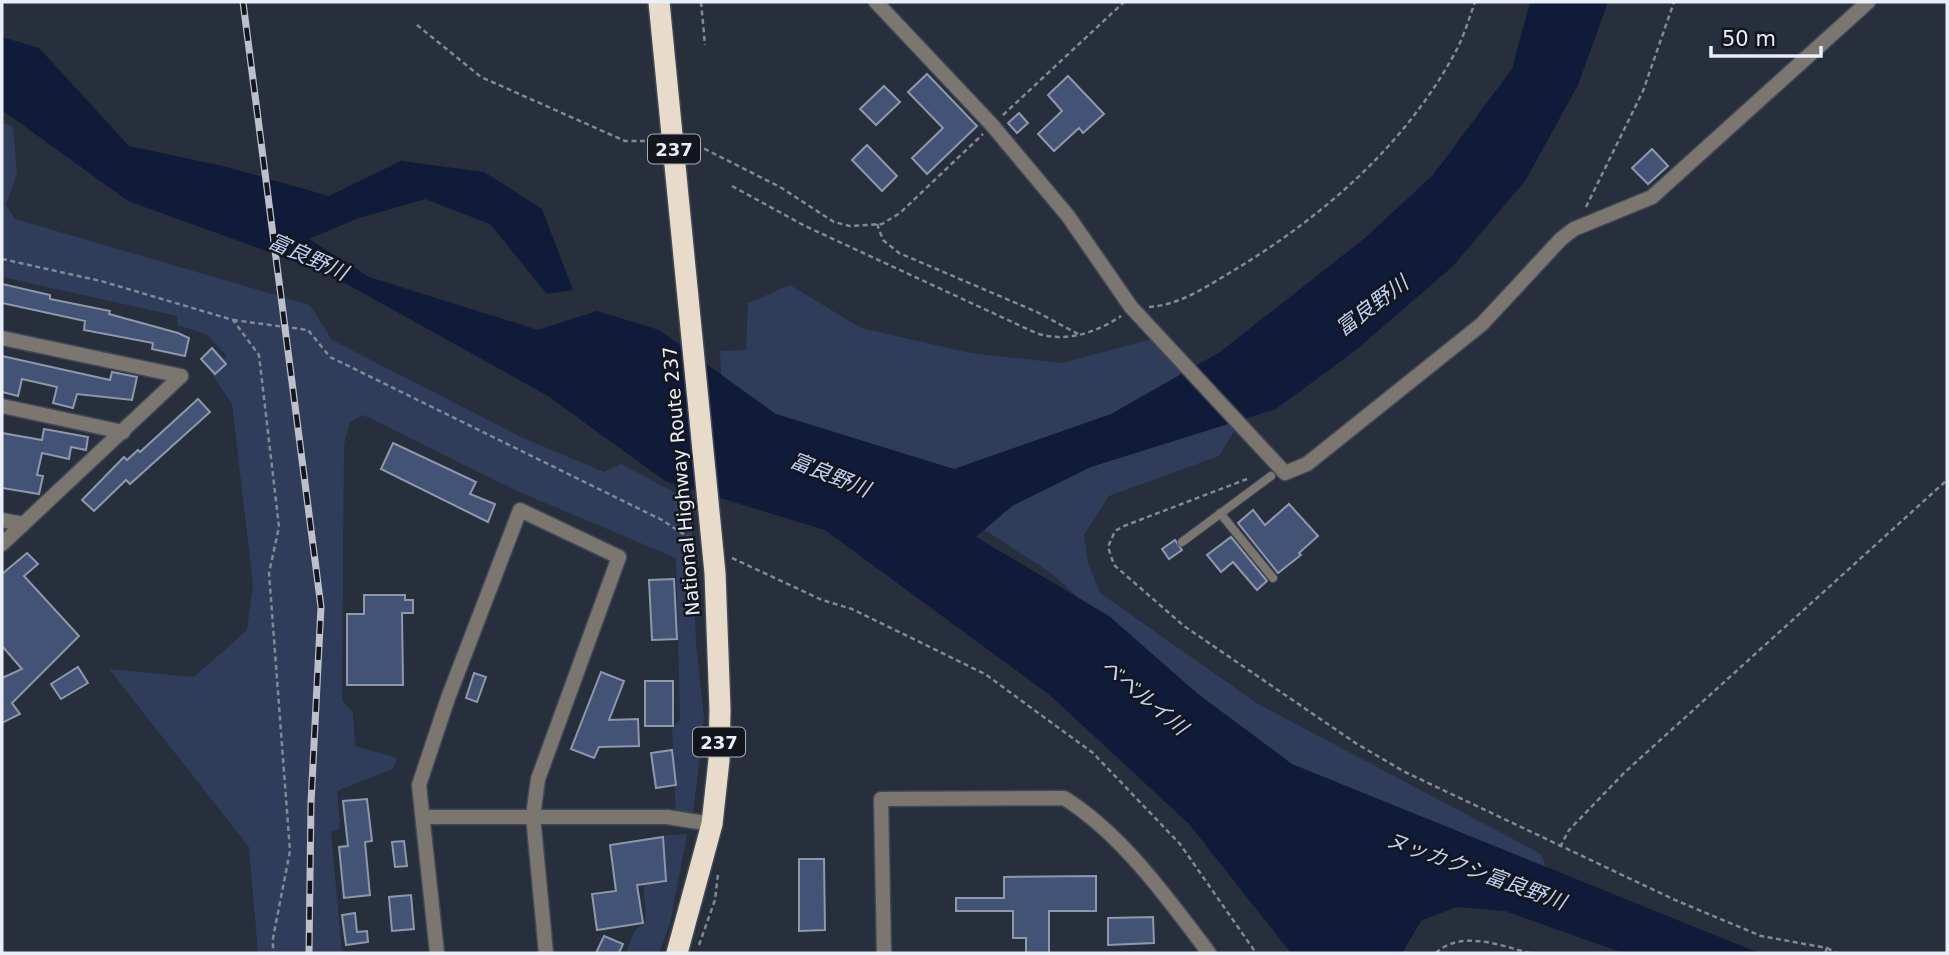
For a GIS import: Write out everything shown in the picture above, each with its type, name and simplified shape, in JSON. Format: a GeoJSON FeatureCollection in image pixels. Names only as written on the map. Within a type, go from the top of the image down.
{"type":"FeatureCollection","features":[{"type":"Feature","properties":{"kind":"highway","name":"National Highway Route 237"},"geometry":{"type":"LineString","coordinates":[[659,2],[688,297],[704,535],[720,709],[719,760],[712,824],[677,953]]}},
{"type":"Feature","properties":{"kind":"street"},"geometry":{"type":"LineString","coordinates":[[876,2],[992,125],[1069,216],[1134,311],[1273,469],[1285,473],[1307,464],[1428,370],[1482,324],[1560,239],[1574,229],[1652,197],[1861,4]]}},
{"type":"Feature","properties":{"kind":"street"},"geometry":{"type":"LineString","coordinates":[[2,338],[181,376],[2,544]]}},
{"type":"Feature","properties":{"kind":"street"},"geometry":{"type":"LineString","coordinates":[[2,406],[123,432]]}},
{"type":"Feature","properties":{"kind":"street"},"geometry":{"type":"LineString","coordinates":[[437,953],[419,785],[453,686],[520,510],[619,557],[538,779],[533,816],[546,953]]}},
{"type":"Feature","properties":{"kind":"street"},"geometry":{"type":"LineString","coordinates":[[2,520],[23,524]]}},
{"type":"Feature","properties":{"kind":"street"},"geometry":{"type":"LineString","coordinates":[[884,953],[881,799],[1064,798],[1085,811],[1170,899],[1209,953]]}},
{"type":"Feature","properties":{"kind":"street"},"geometry":{"type":"LineString","coordinates":[[423,817],[667,817],[712,824]]}},
{"type":"Feature","properties":{"kind":"lane"},"geometry":{"type":"LineString","coordinates":[[1182,541],[1273,469]]}},
{"type":"Feature","properties":{"kind":"lane"},"geometry":{"type":"LineString","coordinates":[[1220,513],[1273,578]]}},
{"type":"Feature","properties":{"kind":"path"},"geometry":{"type":"LineString","coordinates":[[701,2],[705,45]]}},
{"type":"Feature","properties":{"kind":"path"},"geometry":{"type":"LineString","coordinates":[[417,25],[481,77],[625,141],[692,142],[780,187],[834,222],[850,226],[877,224],[900,214],[1124,2]]}},
{"type":"Feature","properties":{"kind":"path"},"geometry":{"type":"LineString","coordinates":[[732,186],[805,226],[1036,333],[1059,339],[1105,326],[1134,311],[1171,303],[1203,288],[1286,239],[1339,197],[1394,139],[1431,92],[1457,49],[1475,2]]}},
{"type":"Feature","properties":{"kind":"path"},"geometry":{"type":"LineString","coordinates":[[1574,229],[1643,91],[1674,2]]}},
{"type":"Feature","properties":{"kind":"path"},"geometry":{"type":"LineString","coordinates":[[877,224],[883,240],[899,253],[1037,312],[1079,334]]}},
{"type":"Feature","properties":{"kind":"path"},"geometry":{"type":"LineString","coordinates":[[2,259],[101,281],[233,320],[308,330],[330,357],[662,520],[704,535]]}},
{"type":"Feature","properties":{"kind":"path"},"geometry":{"type":"LineString","coordinates":[[233,320],[259,355],[279,527],[268,573],[290,851],[273,938],[273,953]]}},
{"type":"Feature","properties":{"kind":"path"},"geometry":{"type":"LineString","coordinates":[[1273,469],[1235,480],[1115,531],[1108,547],[1109,556],[1135,584],[1184,626],[1357,744],[1460,801],[1761,936],[1827,948],[1836,953]]}},
{"type":"Feature","properties":{"kind":"path"},"geometry":{"type":"LineString","coordinates":[[1560,847],[1569,830],[1625,772],[1947,480]]}},
{"type":"Feature","properties":{"kind":"path"},"geometry":{"type":"LineString","coordinates":[[724,554],[822,600],[852,609],[985,674],[1093,753],[1180,844],[1256,953]]}},
{"type":"Feature","properties":{"kind":"path"},"geometry":{"type":"LineString","coordinates":[[1436,953],[1448,943],[1462,940],[1529,953]]}},
{"type":"Feature","properties":{"kind":"path"},"geometry":{"type":"LineString","coordinates":[[1825,953],[1827,948]]}},
{"type":"Feature","properties":{"kind":"shaded area"},"geometry":{"type":"Polygon","coordinates":[[[2,122],[13,127],[17,173],[6,205],[15,219],[310,305],[332,340],[521,437],[604,472],[621,464],[691,501],[696,645],[704,717],[693,815],[676,817],[672,727],[680,720],[676,558],[517,491],[363,415],[350,422],[344,444],[342,701],[353,712],[355,746],[397,758],[393,769],[337,791],[340,828],[331,832],[342,953],[258,953],[249,847],[109,669],[194,677],[247,630],[253,585],[232,404],[210,371],[227,356],[207,335],[178,325],[177,316],[2,277],[2,122]]]}},
{"type":"Feature","properties":{"kind":"shaded area"},"geometry":{"type":"Polygon","coordinates":[[[790,285],[861,328],[970,353],[1062,363],[1159,337],[1245,413],[1219,456],[1109,496],[1084,535],[1088,563],[1100,593],[1258,704],[1541,854],[1548,874],[1324,801],[1205,713],[1051,573],[980,527],[740,398],[721,374],[720,351],[746,350],[748,303],[790,285]]]}},
{"type":"Feature","properties":{"kind":"shaded area"},"geometry":{"type":"Polygon","coordinates":[[[687,834],[670,924],[659,953],[626,953],[634,932],[646,920],[643,882],[660,877],[660,836],[687,834]]]}},
{"type":"Feature","properties":{"kind":"water"},"geometry":{"type":"Polygon","coordinates":[[[1530,2],[1608,2],[1578,85],[1525,181],[1453,266],[1356,350],[1276,409],[1091,467],[1012,506],[976,537],[1109,616],[1198,694],[1292,764],[1759,953],[1623,953],[1505,911],[1456,907],[1421,921],[1402,953],[1291,953],[1189,824],[1051,696],[825,530],[665,481],[548,396],[327,273],[128,201],[2,110],[2,37],[39,48],[129,146],[227,167],[329,196],[401,161],[484,172],[542,209],[573,290],[547,294],[490,224],[425,199],[356,219],[309,239],[369,277],[538,330],[597,311],[659,330],[776,414],[954,469],[1111,414],[1220,352],[1365,238],[1433,175],[1512,69],[1530,2]]]}},
{"type":"Feature","properties":{"kind":"building"},"geometry":{"type":"Polygon","coordinates":[[[927,74],[977,126],[927,174],[912,158],[943,128],[908,92],[927,74]]]}},
{"type":"Feature","properties":{"kind":"building"},"geometry":{"type":"Polygon","coordinates":[[[1068,76],[1104,114],[1083,133],[1079,128],[1054,151],[1038,134],[1062,111],[1048,95],[1068,76]]]}},
{"type":"Feature","properties":{"kind":"building"},"geometry":{"type":"Polygon","coordinates":[[[884,86],[900,102],[876,125],[860,109],[884,86]]]}},
{"type":"Feature","properties":{"kind":"building"},"geometry":{"type":"Polygon","coordinates":[[[1019,113],[1028,123],[1017,133],[1008,123],[1019,113]]]}},
{"type":"Feature","properties":{"kind":"building"},"geometry":{"type":"Polygon","coordinates":[[[867,145],[897,176],[882,191],[852,160],[867,145]]]}},
{"type":"Feature","properties":{"kind":"building"},"geometry":{"type":"Polygon","coordinates":[[[1652,149],[1668,166],[1648,184],[1632,168],[1652,149]]]}},
{"type":"Feature","properties":{"kind":"building"},"geometry":{"type":"Polygon","coordinates":[[[2,284],[50,295],[50,299],[110,311],[109,314],[178,333],[189,338],[185,356],[152,349],[153,343],[84,330],[85,321],[2,303],[2,284]]]}},
{"type":"Feature","properties":{"kind":"building"},"geometry":{"type":"Polygon","coordinates":[[[212,348],[226,364],[215,374],[201,359],[212,348]]]}},
{"type":"Feature","properties":{"kind":"building"},"geometry":{"type":"Polygon","coordinates":[[[2,356],[110,380],[112,372],[137,377],[132,400],[77,394],[73,408],[53,403],[57,387],[22,379],[18,396],[2,392],[2,356]]]}},
{"type":"Feature","properties":{"kind":"building"},"geometry":{"type":"Polygon","coordinates":[[[198,399],[210,412],[130,484],[126,480],[94,511],[82,500],[124,457],[127,460],[138,450],[140,452],[198,399]]]}},
{"type":"Feature","properties":{"kind":"building"},"geometry":{"type":"Polygon","coordinates":[[[44,429],[88,437],[86,450],[71,447],[69,459],[42,453],[37,475],[43,476],[39,494],[2,488],[2,433],[42,440],[44,429]]]}},
{"type":"Feature","properties":{"kind":"building"},"geometry":{"type":"Polygon","coordinates":[[[393,443],[476,482],[470,494],[495,504],[488,522],[381,469],[393,443]]]}},
{"type":"Feature","properties":{"kind":"building"},"geometry":{"type":"Polygon","coordinates":[[[1289,504],[1318,536],[1299,553],[1301,555],[1278,573],[1238,523],[1253,510],[1265,525],[1289,504]]]}},
{"type":"Feature","properties":{"kind":"building"},"geometry":{"type":"Polygon","coordinates":[[[1231,537],[1267,581],[1257,590],[1233,562],[1221,572],[1207,555],[1231,537]]]}},
{"type":"Feature","properties":{"kind":"building"},"geometry":{"type":"Polygon","coordinates":[[[1175,540],[1182,550],[1169,559],[1162,549],[1175,540]]]}},
{"type":"Feature","properties":{"kind":"building"},"geometry":{"type":"Polygon","coordinates":[[[27,553],[38,564],[24,576],[79,636],[12,703],[20,714],[2,723],[2,678],[22,669],[2,646],[2,574],[27,553]]]}},
{"type":"Feature","properties":{"kind":"building"},"geometry":{"type":"Polygon","coordinates":[[[674,579],[677,639],[652,640],[649,580],[674,579]]]}},
{"type":"Feature","properties":{"kind":"building"},"geometry":{"type":"Polygon","coordinates":[[[364,595],[405,595],[405,600],[413,600],[413,613],[402,613],[403,685],[347,685],[347,614],[364,614],[364,595]]]}},
{"type":"Feature","properties":{"kind":"building"},"geometry":{"type":"Polygon","coordinates":[[[78,667],[88,683],[61,699],[51,684],[78,667]]]}},
{"type":"Feature","properties":{"kind":"building"},"geometry":{"type":"Polygon","coordinates":[[[601,672],[624,681],[609,720],[638,719],[639,746],[599,747],[594,758],[571,749],[601,672]]]}},
{"type":"Feature","properties":{"kind":"building"},"geometry":{"type":"Polygon","coordinates":[[[474,673],[486,677],[477,702],[466,698],[474,673]]]}},
{"type":"Feature","properties":{"kind":"building"},"geometry":{"type":"Polygon","coordinates":[[[645,681],[673,681],[673,726],[645,726],[645,681]]]}},
{"type":"Feature","properties":{"kind":"building"},"geometry":{"type":"Polygon","coordinates":[[[672,750],[676,785],[656,788],[651,753],[672,750]]]}},
{"type":"Feature","properties":{"kind":"building"},"geometry":{"type":"Polygon","coordinates":[[[367,799],[372,841],[365,842],[370,895],[344,898],[339,847],[348,846],[343,801],[367,799]]]}},
{"type":"Feature","properties":{"kind":"building"},"geometry":{"type":"Polygon","coordinates":[[[663,837],[666,881],[637,885],[643,923],[597,930],[592,894],[616,891],[610,845],[663,837]]]}},
{"type":"Feature","properties":{"kind":"building"},"geometry":{"type":"Polygon","coordinates":[[[404,841],[407,866],[395,867],[392,842],[404,841]]]}},
{"type":"Feature","properties":{"kind":"building"},"geometry":{"type":"Polygon","coordinates":[[[799,859],[824,859],[825,930],[799,931],[799,859]]]}},
{"type":"Feature","properties":{"kind":"building"},"geometry":{"type":"Polygon","coordinates":[[[1096,876],[1096,911],[1049,911],[1049,953],[1026,953],[1026,938],[1013,938],[1013,911],[956,911],[956,898],[1004,898],[1004,877],[1096,876]]]}},
{"type":"Feature","properties":{"kind":"building"},"geometry":{"type":"Polygon","coordinates":[[[411,895],[414,929],[392,931],[389,897],[411,895]]]}},
{"type":"Feature","properties":{"kind":"building"},"geometry":{"type":"Polygon","coordinates":[[[355,913],[357,932],[367,931],[368,942],[346,945],[342,915],[355,913]]]}},
{"type":"Feature","properties":{"kind":"building"},"geometry":{"type":"Polygon","coordinates":[[[1153,917],[1154,943],[1108,945],[1108,918],[1153,917]]]}},
{"type":"Feature","properties":{"kind":"building"},"geometry":{"type":"Polygon","coordinates":[[[604,936],[623,944],[619,953],[596,953],[604,936]]]}},
{"type":"Feature","properties":{"kind":"railway"},"geometry":{"type":"LineString","coordinates":[[243,2],[321,607],[311,803],[309,953]]}},
{"type":"Feature","properties":{"kind":"water label","name":"富良野川"},"geometry":{"type":"Point","coordinates":[308,257]}},
{"type":"Feature","properties":{"kind":"water label","name":"富良野川"},"geometry":{"type":"Point","coordinates":[1372,306]}},
{"type":"Feature","properties":{"kind":"water label","name":"富良野川"},"geometry":{"type":"Point","coordinates":[830,475]}},
{"type":"Feature","properties":{"kind":"water label","name":"ベベルイ川"},"geometry":{"type":"Point","coordinates":[1144,697]}},
{"type":"Feature","properties":{"kind":"water label","name":"ヌッカクシ富良野川"},"geometry":{"type":"Point","coordinates":[1476,871]}}]}
